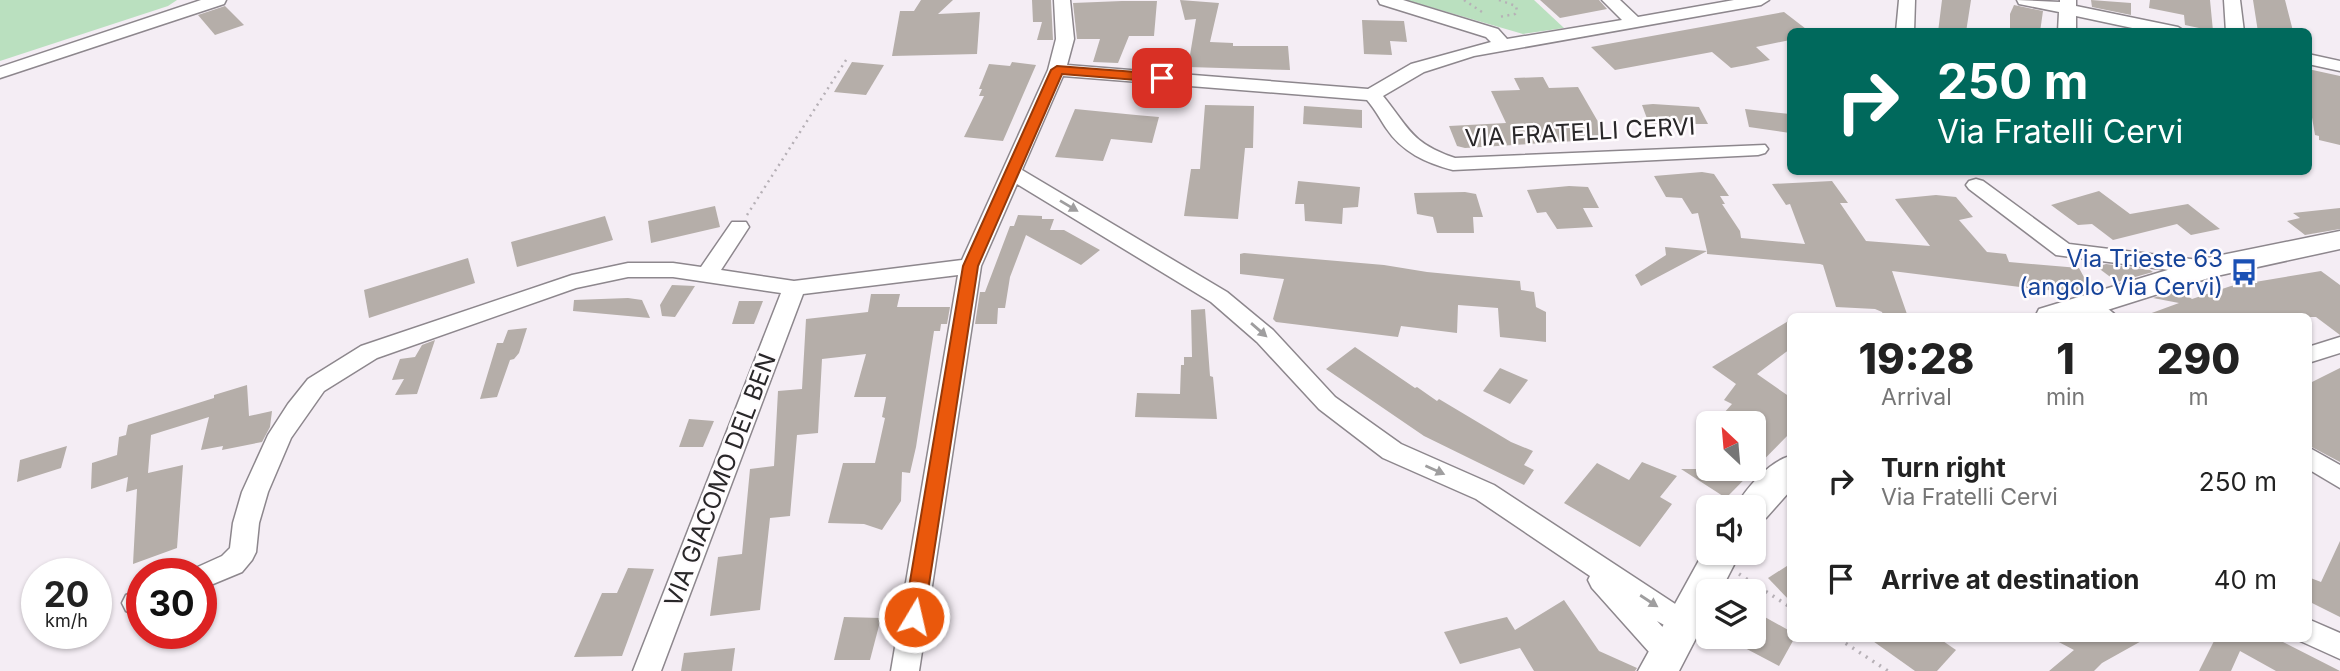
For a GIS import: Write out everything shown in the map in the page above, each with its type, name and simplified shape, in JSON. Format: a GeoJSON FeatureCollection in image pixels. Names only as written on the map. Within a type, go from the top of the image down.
{"type":"FeatureCollection","features":[{"type":"Feature","properties":{"kind":"street"},"geometry":{"type":"LineString","coordinates":[[0,73],[218,0]]}},
{"type":"Feature","properties":{"kind":"street"},"geometry":{"type":"LineString","coordinates":[[905,671],[970,266],[1057,70],[1065,39],[1062,0]]}},
{"type":"Feature","properties":{"kind":"street"},"geometry":{"type":"LineString","coordinates":[[1386,0],[1492,33],[1503,46]]}},
{"type":"Feature","properties":{"kind":"street"},"geometry":{"type":"LineString","coordinates":[[1610,0],[1635,23]]}},
{"type":"Feature","properties":{"kind":"street"},"geometry":{"type":"LineString","coordinates":[[1057,70],[1372,95],[1383,85],[1440,61],[1503,46],[1761,0]]}},
{"type":"Feature","properties":{"kind":"street"},"geometry":{"type":"LineString","coordinates":[[1905,28],[1907,0]]}},
{"type":"Feature","properties":{"kind":"street"},"geometry":{"type":"LineString","coordinates":[[2025,0],[2068,4],[2162,28]]}},
{"type":"Feature","properties":{"kind":"street"},"geometry":{"type":"LineString","coordinates":[[2232,0],[2235,28]]}},
{"type":"Feature","properties":{"kind":"street"},"geometry":{"type":"LineString","coordinates":[[2067,28],[2068,4]]}},
{"type":"Feature","properties":{"kind":"street"},"geometry":{"type":"LineString","coordinates":[[2312,60],[2340,66]]}},
{"type":"Feature","properties":{"kind":"street","name":"VIA FRATELLI CERVI"},"geometry":{"type":"LineString","coordinates":[[1372,95],[1383,105],[1393,125],[1408,142],[1425,155],[1452,164],[1758,149]]}},
{"type":"Feature","properties":{"kind":"street"},"geometry":{"type":"LineString","coordinates":[[1010,171],[1219,297],[1265,336],[1327,403],[1392,451],[1485,492],[1578,555],[1670,649],[1714,565]]}},
{"type":"Feature","properties":{"kind":"street"},"geometry":{"type":"LineString","coordinates":[[1976,185],[2063,250],[2207,268]]}},
{"type":"Feature","properties":{"kind":"street"},"geometry":{"type":"LineString","coordinates":[[707,275],[739,227]]}},
{"type":"Feature","properties":{"kind":"street"},"geometry":{"type":"LineString","coordinates":[[2077,313],[2097,310],[2207,268],[2340,240]]}},
{"type":"Feature","properties":{"kind":"street"},"geometry":{"type":"LineString","coordinates":[[217,571],[232,564],[243,552],[246,523],[255,492],[280,435],[316,385],[369,352],[572,282],[628,270],[673,270],[794,288],[970,266]]}},
{"type":"Feature","properties":{"kind":"street","name":"VIA GIACOMO DEL BEN"},"geometry":{"type":"LineString","coordinates":[[647,671],[794,288]]}},
{"type":"Feature","properties":{"kind":"street"},"geometry":{"type":"LineString","coordinates":[[2312,354],[2340,345]]}},
{"type":"Feature","properties":{"kind":"street"},"geometry":{"type":"LineString","coordinates":[[2312,459],[2340,478]]}},
{"type":"Feature","properties":{"kind":"street"},"geometry":{"type":"LineString","coordinates":[[1766,495],[1787,472]]}},
{"type":"Feature","properties":{"kind":"street"},"geometry":{"type":"LineString","coordinates":[[2312,633],[2340,647]]}},
{"type":"Feature","properties":{"kind":"path"},"geometry":{"type":"LineString","coordinates":[[1464,0],[1484,13]]}},
{"type":"Feature","properties":{"kind":"path"},"geometry":{"type":"LineString","coordinates":[[1494,18],[1507,17],[1517,11],[1516,6],[1499,0]]}},
{"type":"Feature","properties":{"kind":"path"},"geometry":{"type":"LineString","coordinates":[[739,227],[848,57]]}},
{"type":"Feature","properties":{"kind":"path"},"geometry":{"type":"LineString","coordinates":[[1732,565],[1787,605]]}},
{"type":"Feature","properties":{"kind":"path"},"geometry":{"type":"LineString","coordinates":[[1844,642],[1888,671]]}},
{"type":"Feature","properties":{"kind":"green space"},"geometry":{"type":"Polygon","coordinates":[[[0,0],[177,0],[168,6],[0,61],[0,0]]]}},
{"type":"Feature","properties":{"kind":"green space"},"geometry":{"type":"Polygon","coordinates":[[[1406,0],[1534,0],[1564,28],[1523,34],[1406,0]]]}},
{"type":"Feature","properties":{"kind":"building"},"geometry":{"type":"Polygon","coordinates":[[[921,0],[953,0],[938,14],[980,12],[977,54],[892,56],[900,11],[914,11],[921,0]]]}},
{"type":"Feature","properties":{"kind":"building"},"geometry":{"type":"Polygon","coordinates":[[[1032,0],[1051,0],[1053,40],[1037,40],[1042,22],[1033,22],[1032,0]]]}},
{"type":"Feature","properties":{"kind":"building"},"geometry":{"type":"Polygon","coordinates":[[[1180,0],[1219,3],[1210,42],[1233,43],[1233,46],[1288,46],[1290,70],[1188,67],[1196,19],[1185,20],[1180,0]]]}},
{"type":"Feature","properties":{"kind":"building"},"geometry":{"type":"Polygon","coordinates":[[[1540,0],[1599,0],[1607,9],[1560,18],[1540,0]]]}},
{"type":"Feature","properties":{"kind":"building"},"geometry":{"type":"Polygon","coordinates":[[[1942,0],[1971,0],[1967,28],[1938,28],[1942,0]]]}},
{"type":"Feature","properties":{"kind":"building"},"geometry":{"type":"Polygon","coordinates":[[[2091,0],[2131,3],[2131,15],[2092,7],[2091,0]]]}},
{"type":"Feature","properties":{"kind":"building"},"geometry":{"type":"Polygon","coordinates":[[[2150,0],[2210,0],[2213,28],[2185,25],[2184,15],[2149,8],[2150,0]]]}},
{"type":"Feature","properties":{"kind":"building"},"geometry":{"type":"Polygon","coordinates":[[[2253,0],[2285,0],[2292,28],[2257,28],[2253,0]]]}},
{"type":"Feature","properties":{"kind":"building"},"geometry":{"type":"Polygon","coordinates":[[[1157,1],[1154,36],[1129,36],[1118,63],[1093,62],[1100,39],[1077,39],[1073,3],[1157,1]]]}},
{"type":"Feature","properties":{"kind":"building"},"geometry":{"type":"Polygon","coordinates":[[[2014,5],[2043,11],[2041,28],[2010,28],[2010,14],[2014,5]]]}},
{"type":"Feature","properties":{"kind":"building"},"geometry":{"type":"Polygon","coordinates":[[[225,6],[244,25],[215,35],[198,15],[225,6]]]}},
{"type":"Feature","properties":{"kind":"building"},"geometry":{"type":"Polygon","coordinates":[[[1784,12],[1805,28],[1787,28],[1787,41],[1756,47],[1770,60],[1731,68],[1712,52],[1615,70],[1591,47],[1784,12]]]}},
{"type":"Feature","properties":{"kind":"building"},"geometry":{"type":"Polygon","coordinates":[[[1362,20],[1404,21],[1407,42],[1390,41],[1392,55],[1364,54],[1362,20]]]}},
{"type":"Feature","properties":{"kind":"building"},"geometry":{"type":"Polygon","coordinates":[[[852,62],[884,65],[866,95],[834,92],[852,62]]]}},
{"type":"Feature","properties":{"kind":"building"},"geometry":{"type":"Polygon","coordinates":[[[1012,62],[1036,65],[1003,141],[964,137],[984,96],[979,96],[982,89],[979,89],[989,64],[1010,66],[1012,62]]]}},
{"type":"Feature","properties":{"kind":"building"},"geometry":{"type":"Polygon","coordinates":[[[2312,70],[2340,76],[2340,145],[2319,140],[2319,136],[2315,135],[2312,117],[2312,70]]]}},
{"type":"Feature","properties":{"kind":"building"},"geometry":{"type":"Polygon","coordinates":[[[1543,77],[1549,88],[1578,87],[1608,139],[1465,148],[1457,146],[1449,126],[1506,123],[1491,91],[1520,90],[1514,78],[1543,77]]]}},
{"type":"Feature","properties":{"kind":"building"},"geometry":{"type":"Polygon","coordinates":[[[1205,105],[1254,106],[1253,148],[1245,148],[1238,219],[1184,216],[1191,169],[1200,169],[1205,105]]]}},
{"type":"Feature","properties":{"kind":"building"},"geometry":{"type":"Polygon","coordinates":[[[1642,105],[1699,107],[1708,124],[1649,124],[1642,105]]]}},
{"type":"Feature","properties":{"kind":"building"},"geometry":{"type":"Polygon","coordinates":[[[1304,106],[1362,110],[1362,128],[1303,124],[1304,106]]]}},
{"type":"Feature","properties":{"kind":"building"},"geometry":{"type":"Polygon","coordinates":[[[1075,109],[1159,117],[1152,143],[1111,139],[1103,161],[1055,157],[1075,109]]]}},
{"type":"Feature","properties":{"kind":"building"},"geometry":{"type":"Polygon","coordinates":[[[1745,109],[1787,114],[1787,133],[1749,127],[1745,109]]]}},
{"type":"Feature","properties":{"kind":"building"},"geometry":{"type":"Polygon","coordinates":[[[1702,172],[1714,174],[1729,196],[1720,196],[1725,204],[1722,204],[1740,231],[1741,238],[1805,244],[1790,204],[1786,205],[1772,184],[1832,181],[1848,203],[1840,203],[1866,241],[1930,246],[1895,199],[1936,195],[1956,197],[1973,217],[1959,220],[1987,252],[2006,254],[2009,262],[2079,268],[2091,290],[2082,293],[2035,289],[1892,271],[1907,313],[1836,307],[1823,265],[1707,254],[1698,213],[1692,214],[1682,198],[1666,197],[1654,176],[1702,172]]]}},
{"type":"Feature","properties":{"kind":"building"},"geometry":{"type":"Polygon","coordinates":[[[1298,181],[1360,187],[1358,207],[1343,208],[1342,224],[1305,221],[1304,204],[1295,204],[1298,181]]]}},
{"type":"Feature","properties":{"kind":"building"},"geometry":{"type":"Polygon","coordinates":[[[1588,187],[1599,208],[1583,208],[1593,227],[1557,229],[1546,212],[1537,213],[1527,190],[1588,187]]]}},
{"type":"Feature","properties":{"kind":"building"},"geometry":{"type":"Polygon","coordinates":[[[2099,191],[2130,214],[2188,204],[2220,229],[2191,235],[2177,224],[2113,240],[2092,224],[2078,225],[2051,205],[2099,191]]]}},
{"type":"Feature","properties":{"kind":"building"},"geometry":{"type":"Polygon","coordinates":[[[1414,193],[1476,194],[1483,217],[1473,217],[1474,233],[1437,233],[1433,217],[1417,214],[1414,193]]]}},
{"type":"Feature","properties":{"kind":"building"},"geometry":{"type":"Polygon","coordinates":[[[715,206],[720,227],[651,243],[648,221],[715,206]]]}},
{"type":"Feature","properties":{"kind":"building"},"geometry":{"type":"Polygon","coordinates":[[[2340,208],[2340,229],[2305,235],[2287,221],[2300,218],[2293,213],[2340,208]]]}},
{"type":"Feature","properties":{"kind":"building"},"geometry":{"type":"Polygon","coordinates":[[[1018,215],[1054,219],[1050,230],[1064,230],[1100,250],[1081,265],[1026,235],[1010,277],[1005,308],[998,308],[997,324],[975,324],[980,292],[985,292],[1010,226],[1014,226],[1018,215]]]}},
{"type":"Feature","properties":{"kind":"building"},"geometry":{"type":"Polygon","coordinates":[[[605,216],[613,240],[517,267],[511,242],[605,216]]]}},
{"type":"Feature","properties":{"kind":"building"},"geometry":{"type":"Polygon","coordinates":[[[1665,247],[1707,251],[1641,286],[1635,275],[1666,255],[1665,247]]]}},
{"type":"Feature","properties":{"kind":"building"},"geometry":{"type":"Polygon","coordinates":[[[1240,254],[1384,265],[1520,281],[1521,290],[1534,292],[1536,307],[1546,312],[1546,342],[1500,337],[1498,308],[1458,305],[1457,333],[1401,326],[1398,337],[1276,322],[1273,319],[1284,279],[1240,274],[1240,254]]]}},
{"type":"Feature","properties":{"kind":"building"},"geometry":{"type":"Polygon","coordinates":[[[468,258],[475,283],[369,318],[364,290],[468,258]]]}},
{"type":"Feature","properties":{"kind":"building"},"geometry":{"type":"Polygon","coordinates":[[[2106,264],[2153,272],[2117,282],[2097,267],[2106,264]]]}},
{"type":"Feature","properties":{"kind":"building"},"geometry":{"type":"Polygon","coordinates":[[[2321,271],[2340,285],[2340,335],[2316,317],[2312,317],[2312,313],[2152,313],[2179,303],[2153,298],[2179,290],[2192,299],[2231,286],[2321,271]]]}},
{"type":"Feature","properties":{"kind":"building"},"geometry":{"type":"Polygon","coordinates":[[[672,285],[695,286],[675,317],[662,316],[660,305],[672,285]]]}},
{"type":"Feature","properties":{"kind":"building"},"geometry":{"type":"Polygon","coordinates":[[[871,294],[900,294],[897,307],[950,307],[947,324],[941,324],[940,331],[934,331],[916,447],[910,473],[902,472],[901,501],[882,530],[864,524],[828,523],[843,463],[875,463],[885,418],[882,417],[886,397],[854,397],[866,354],[822,359],[818,433],[797,435],[790,516],[770,518],[760,610],[710,616],[718,557],[742,554],[750,469],[774,466],[778,391],[802,389],[806,319],[868,312],[871,294]]]}},
{"type":"Feature","properties":{"kind":"building"},"geometry":{"type":"Polygon","coordinates":[[[574,300],[642,300],[650,318],[573,311],[574,300]]]}},
{"type":"Feature","properties":{"kind":"building"},"geometry":{"type":"Polygon","coordinates":[[[739,301],[763,301],[754,324],[732,324],[739,301]]]}},
{"type":"Feature","properties":{"kind":"building"},"geometry":{"type":"Polygon","coordinates":[[[1205,309],[1210,376],[1213,377],[1217,419],[1135,417],[1137,393],[1180,394],[1181,365],[1184,365],[1184,357],[1192,357],[1191,310],[1205,309]]]}},
{"type":"Feature","properties":{"kind":"building"},"geometry":{"type":"Polygon","coordinates":[[[1787,322],[1787,351],[1757,374],[1787,395],[1787,436],[1766,457],[1766,411],[1726,411],[1732,404],[1724,400],[1736,384],[1712,367],[1787,322]]]}},
{"type":"Feature","properties":{"kind":"building"},"geometry":{"type":"Polygon","coordinates":[[[527,328],[519,353],[510,360],[497,397],[480,399],[497,343],[503,343],[508,330],[527,328]]]}},
{"type":"Feature","properties":{"kind":"building"},"geometry":{"type":"Polygon","coordinates":[[[435,340],[417,394],[395,395],[404,379],[392,380],[400,359],[415,357],[422,345],[435,340]]]}},
{"type":"Feature","properties":{"kind":"building"},"geometry":{"type":"Polygon","coordinates":[[[1355,347],[1437,401],[1439,399],[1511,442],[1533,451],[1524,465],[1534,470],[1524,485],[1424,436],[1326,369],[1355,347]]]}},
{"type":"Feature","properties":{"kind":"building"},"geometry":{"type":"Polygon","coordinates":[[[1500,368],[1528,380],[1510,404],[1483,391],[1500,368]]]}},
{"type":"Feature","properties":{"kind":"building"},"geometry":{"type":"Polygon","coordinates":[[[2340,368],[2340,462],[2312,447],[2312,382],[2340,368]]]}},
{"type":"Feature","properties":{"kind":"building"},"geometry":{"type":"Polygon","coordinates":[[[247,385],[249,416],[272,411],[270,427],[262,442],[222,450],[223,446],[201,450],[209,417],[151,435],[148,473],[183,465],[177,548],[150,558],[133,558],[137,489],[126,492],[128,477],[91,489],[92,463],[117,455],[119,437],[126,435],[128,425],[214,398],[214,395],[247,385]]]}},
{"type":"Feature","properties":{"kind":"building"},"geometry":{"type":"Polygon","coordinates":[[[689,419],[714,421],[703,447],[679,447],[689,419]]]}},
{"type":"Feature","properties":{"kind":"building"},"geometry":{"type":"Polygon","coordinates":[[[67,446],[61,468],[17,482],[20,460],[67,446]]]}},
{"type":"Feature","properties":{"kind":"building"},"geometry":{"type":"Polygon","coordinates":[[[1642,462],[1677,476],[1660,497],[1672,504],[1640,547],[1564,503],[1597,463],[1629,480],[1642,462]]]}},
{"type":"Feature","properties":{"kind":"building"},"geometry":{"type":"Polygon","coordinates":[[[1681,469],[1696,469],[1696,479],[1681,469]]]}},
{"type":"Feature","properties":{"kind":"building"},"geometry":{"type":"Polygon","coordinates":[[[1700,481],[1743,481],[1729,495],[1721,495],[1700,481]]]}},
{"type":"Feature","properties":{"kind":"building"},"geometry":{"type":"Polygon","coordinates":[[[2340,541],[2340,617],[2312,603],[2312,579],[2321,582],[2340,541]]]}},
{"type":"Feature","properties":{"kind":"building"},"geometry":{"type":"Polygon","coordinates":[[[1787,566],[1787,598],[1768,578],[1787,566]]]}},
{"type":"Feature","properties":{"kind":"building"},"geometry":{"type":"Polygon","coordinates":[[[628,568],[654,569],[622,656],[574,657],[602,593],[617,593],[628,568]]]}},
{"type":"Feature","properties":{"kind":"building"},"geometry":{"type":"Polygon","coordinates":[[[1564,600],[1599,651],[1637,668],[1635,671],[1534,671],[1520,648],[1460,664],[1444,632],[1507,617],[1515,630],[1564,600]]]}},
{"type":"Feature","properties":{"kind":"building"},"geometry":{"type":"Polygon","coordinates":[[[844,617],[881,618],[870,660],[834,660],[844,617]]]}},
{"type":"Feature","properties":{"kind":"building"},"geometry":{"type":"Polygon","coordinates":[[[1766,618],[1787,629],[1787,642],[1792,642],[1779,666],[1747,649],[1766,649],[1766,618]]]}},
{"type":"Feature","properties":{"kind":"building"},"geometry":{"type":"Polygon","coordinates":[[[1874,642],[1944,642],[1956,650],[1937,671],[1915,671],[1874,642]]]}},
{"type":"Feature","properties":{"kind":"building"},"geometry":{"type":"Polygon","coordinates":[[[2059,642],[2140,642],[2102,663],[2094,671],[2049,671],[2074,650],[2059,642]]]}},
{"type":"Feature","properties":{"kind":"building"},"geometry":{"type":"Polygon","coordinates":[[[2214,642],[2283,642],[2340,671],[2276,671],[2240,651],[2231,671],[2199,671],[2214,642]]]}},
{"type":"Feature","properties":{"kind":"building"},"geometry":{"type":"Polygon","coordinates":[[[735,648],[732,671],[681,671],[684,653],[735,648]]]}},
{"type":"Feature","properties":{"kind":"place","name":"Via Trieste 63 (angolo Via Cervi)"},"geometry":{"type":"Point","coordinates":[2244,272]}},
{"type":"Feature","properties":{"kind":"route"},"geometry":{"type":"LineString","coordinates":[[914,617],[970,266],[1010,171],[1057,70],[1162,78]]}}]}
